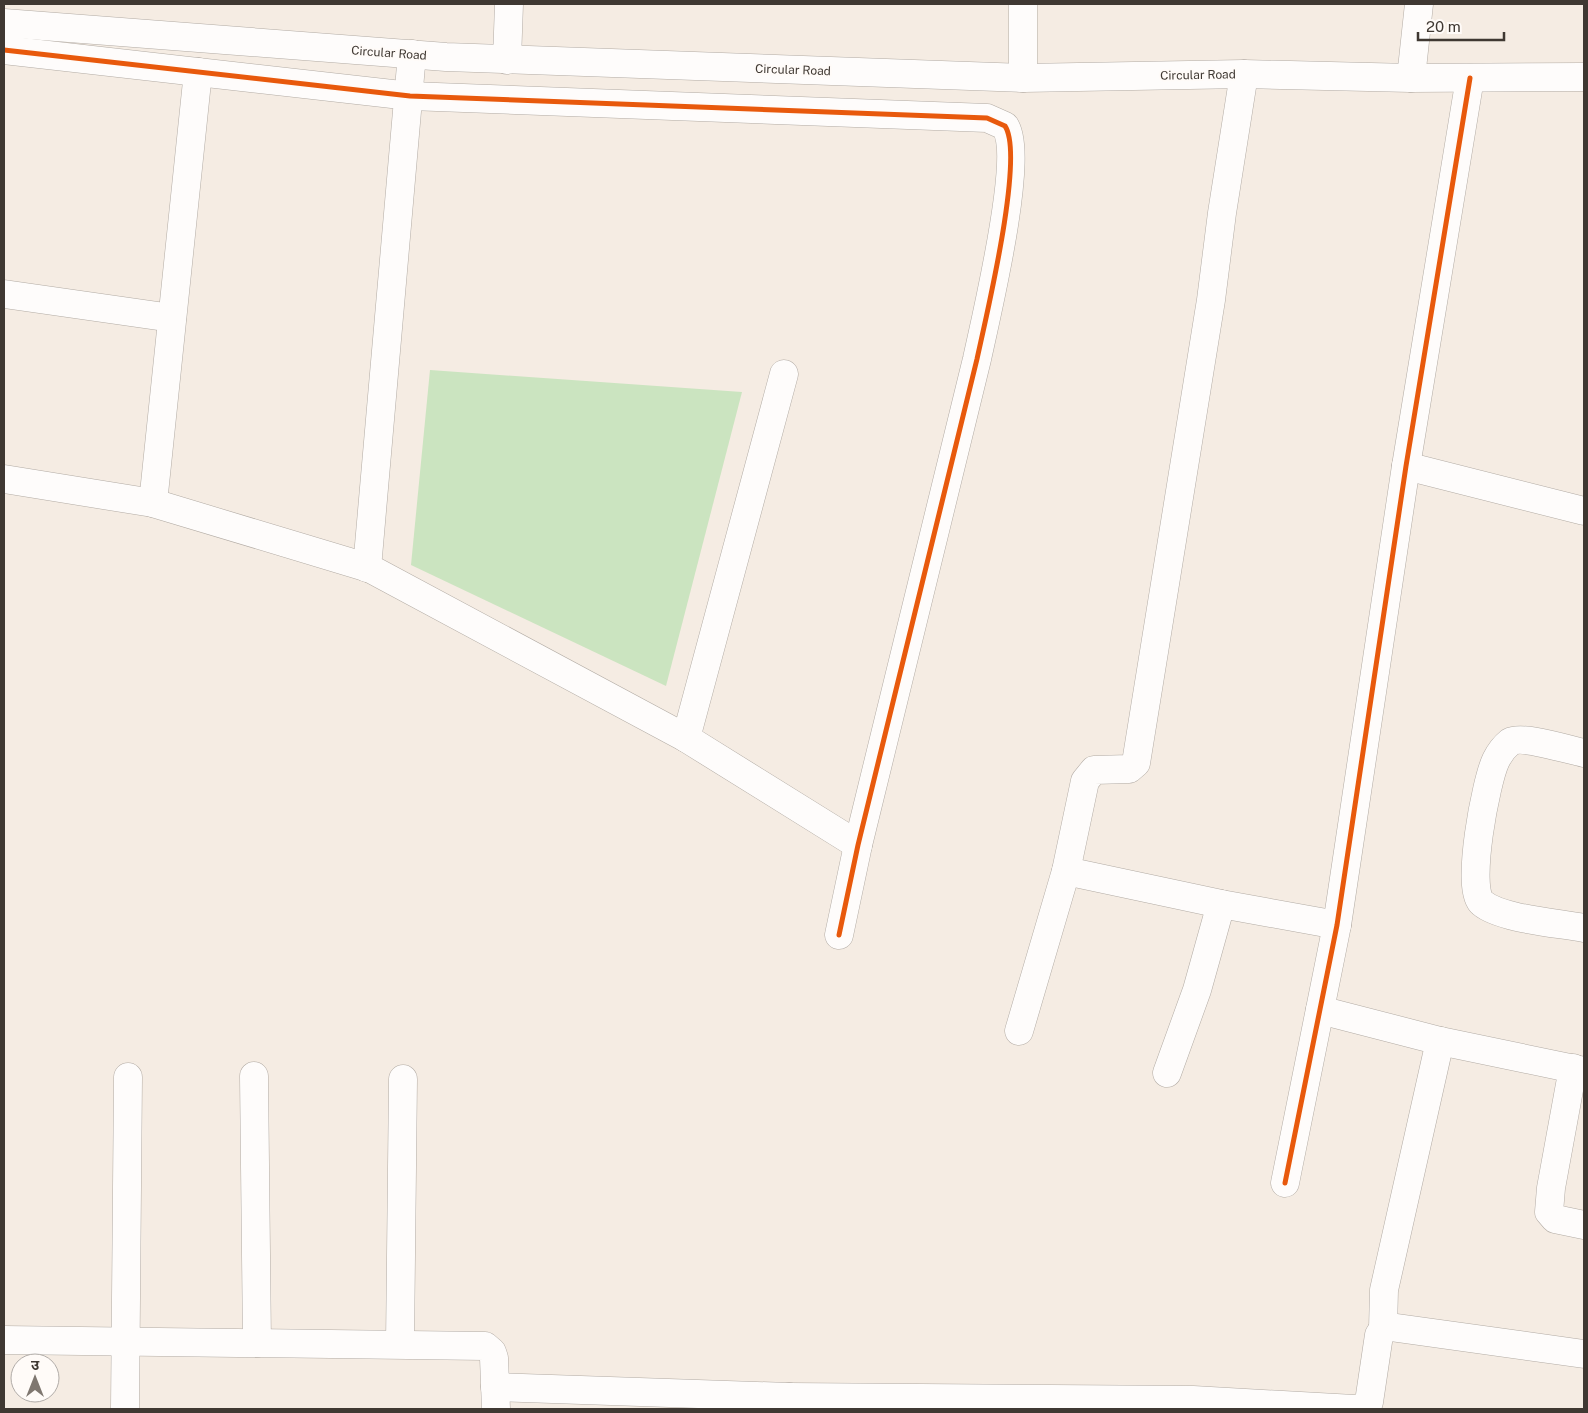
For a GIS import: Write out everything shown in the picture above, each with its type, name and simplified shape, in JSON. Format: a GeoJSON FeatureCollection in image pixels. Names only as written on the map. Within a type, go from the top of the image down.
{"type":"FeatureCollection","features":[{"type":"Feature","properties":{"kind":"street"},"geometry":{"type":"LineString","coordinates":[[507,60],[509,4]]}},
{"type":"Feature","properties":{"kind":"street"},"geometry":{"type":"LineString","coordinates":[[1023,78],[1024,4]]}},
{"type":"Feature","properties":{"kind":"street"},"geometry":{"type":"LineString","coordinates":[[1410,78],[1419,4]]}},
{"type":"Feature","properties":{"kind":"street","name":"Circular Road"},"geometry":{"type":"LineString","coordinates":[[4,23],[507,60],[1023,78],[1244,74],[1410,78],[1584,77]]}},
{"type":"Feature","properties":{"kind":"street"},"geometry":{"type":"LineString","coordinates":[[4,50],[410,96],[987,118],[1005,126],[1009,132],[1012,174],[977,359],[858,845],[839,935]]}},
{"type":"Feature","properties":{"kind":"street"},"geometry":{"type":"LineString","coordinates":[[367,568],[410,96],[412,54]]}},
{"type":"Feature","properties":{"kind":"street"},"geometry":{"type":"LineString","coordinates":[[153,503],[198,72]]}},
{"type":"Feature","properties":{"kind":"street"},"geometry":{"type":"LineString","coordinates":[[1019,1031],[1066,871],[1088,775],[1099,769],[1129,769],[1136,764],[1211,300],[1222,214],[1244,74]]}},
{"type":"Feature","properties":{"kind":"street"},"geometry":{"type":"LineString","coordinates":[[1285,1183],[1337,925],[1406,466],[1470,78]]}},
{"type":"Feature","properties":{"kind":"street"},"geometry":{"type":"LineString","coordinates":[[4,294],[172,318]]}},
{"type":"Feature","properties":{"kind":"street"},"geometry":{"type":"LineString","coordinates":[[686,738],[784,374]]}},
{"type":"Feature","properties":{"kind":"street"},"geometry":{"type":"LineString","coordinates":[[1406,466],[1584,511]]}},
{"type":"Feature","properties":{"kind":"street"},"geometry":{"type":"LineString","coordinates":[[4,479],[153,503],[367,568],[686,738],[858,845]]}},
{"type":"Feature","properties":{"kind":"street"},"geometry":{"type":"LineString","coordinates":[[1584,753],[1522,739],[1509,743],[1503,750],[1496,760],[1481,815],[1475,895],[1482,903],[1501,913],[1584,928]]}},
{"type":"Feature","properties":{"kind":"street"},"geometry":{"type":"LineString","coordinates":[[1066,871],[1221,904],[1337,925]]}},
{"type":"Feature","properties":{"kind":"street"},"geometry":{"type":"LineString","coordinates":[[1167,1073],[1197,990],[1221,904]]}},
{"type":"Feature","properties":{"kind":"street"},"geometry":{"type":"LineString","coordinates":[[1320,1010],[1440,1041],[1579,1070],[1551,1188],[1549,1212],[1555,1219],[1584,1225]]}},
{"type":"Feature","properties":{"kind":"street"},"geometry":{"type":"LineString","coordinates":[[4,1340],[486,1346],[492,1352],[494,1358],[495,1398],[789,1403],[1193,1404],[1354,1409],[1365,1406],[1369,1402],[1378,1340],[1384,1329],[1384,1290],[1440,1041]]}},
{"type":"Feature","properties":{"kind":"street"},"geometry":{"type":"LineString","coordinates":[[254,1076],[257,1343]]}},
{"type":"Feature","properties":{"kind":"street"},"geometry":{"type":"LineString","coordinates":[[125,1409],[128,1077]]}},
{"type":"Feature","properties":{"kind":"street"},"geometry":{"type":"LineString","coordinates":[[400,1344],[402,1079]]}},
{"type":"Feature","properties":{"kind":"street"},"geometry":{"type":"LineString","coordinates":[[1384,1329],[1396,1327],[1584,1354]]}},
{"type":"Feature","properties":{"kind":"green space"},"geometry":{"type":"Polygon","coordinates":[[[430,370],[742,392],[666,686],[411,565],[430,370]]]}},
{"type":"Feature","properties":{"kind":"cycle path"},"geometry":{"type":"LineString","coordinates":[[4,50],[410,96],[987,118],[1005,126],[1010,143],[1010,169],[1002,238],[995,275],[977,359],[858,845],[839,935]]}},
{"type":"Feature","properties":{"kind":"cycle path"},"geometry":{"type":"LineString","coordinates":[[1285,1183],[1337,925],[1406,466],[1470,78]]}}]}
